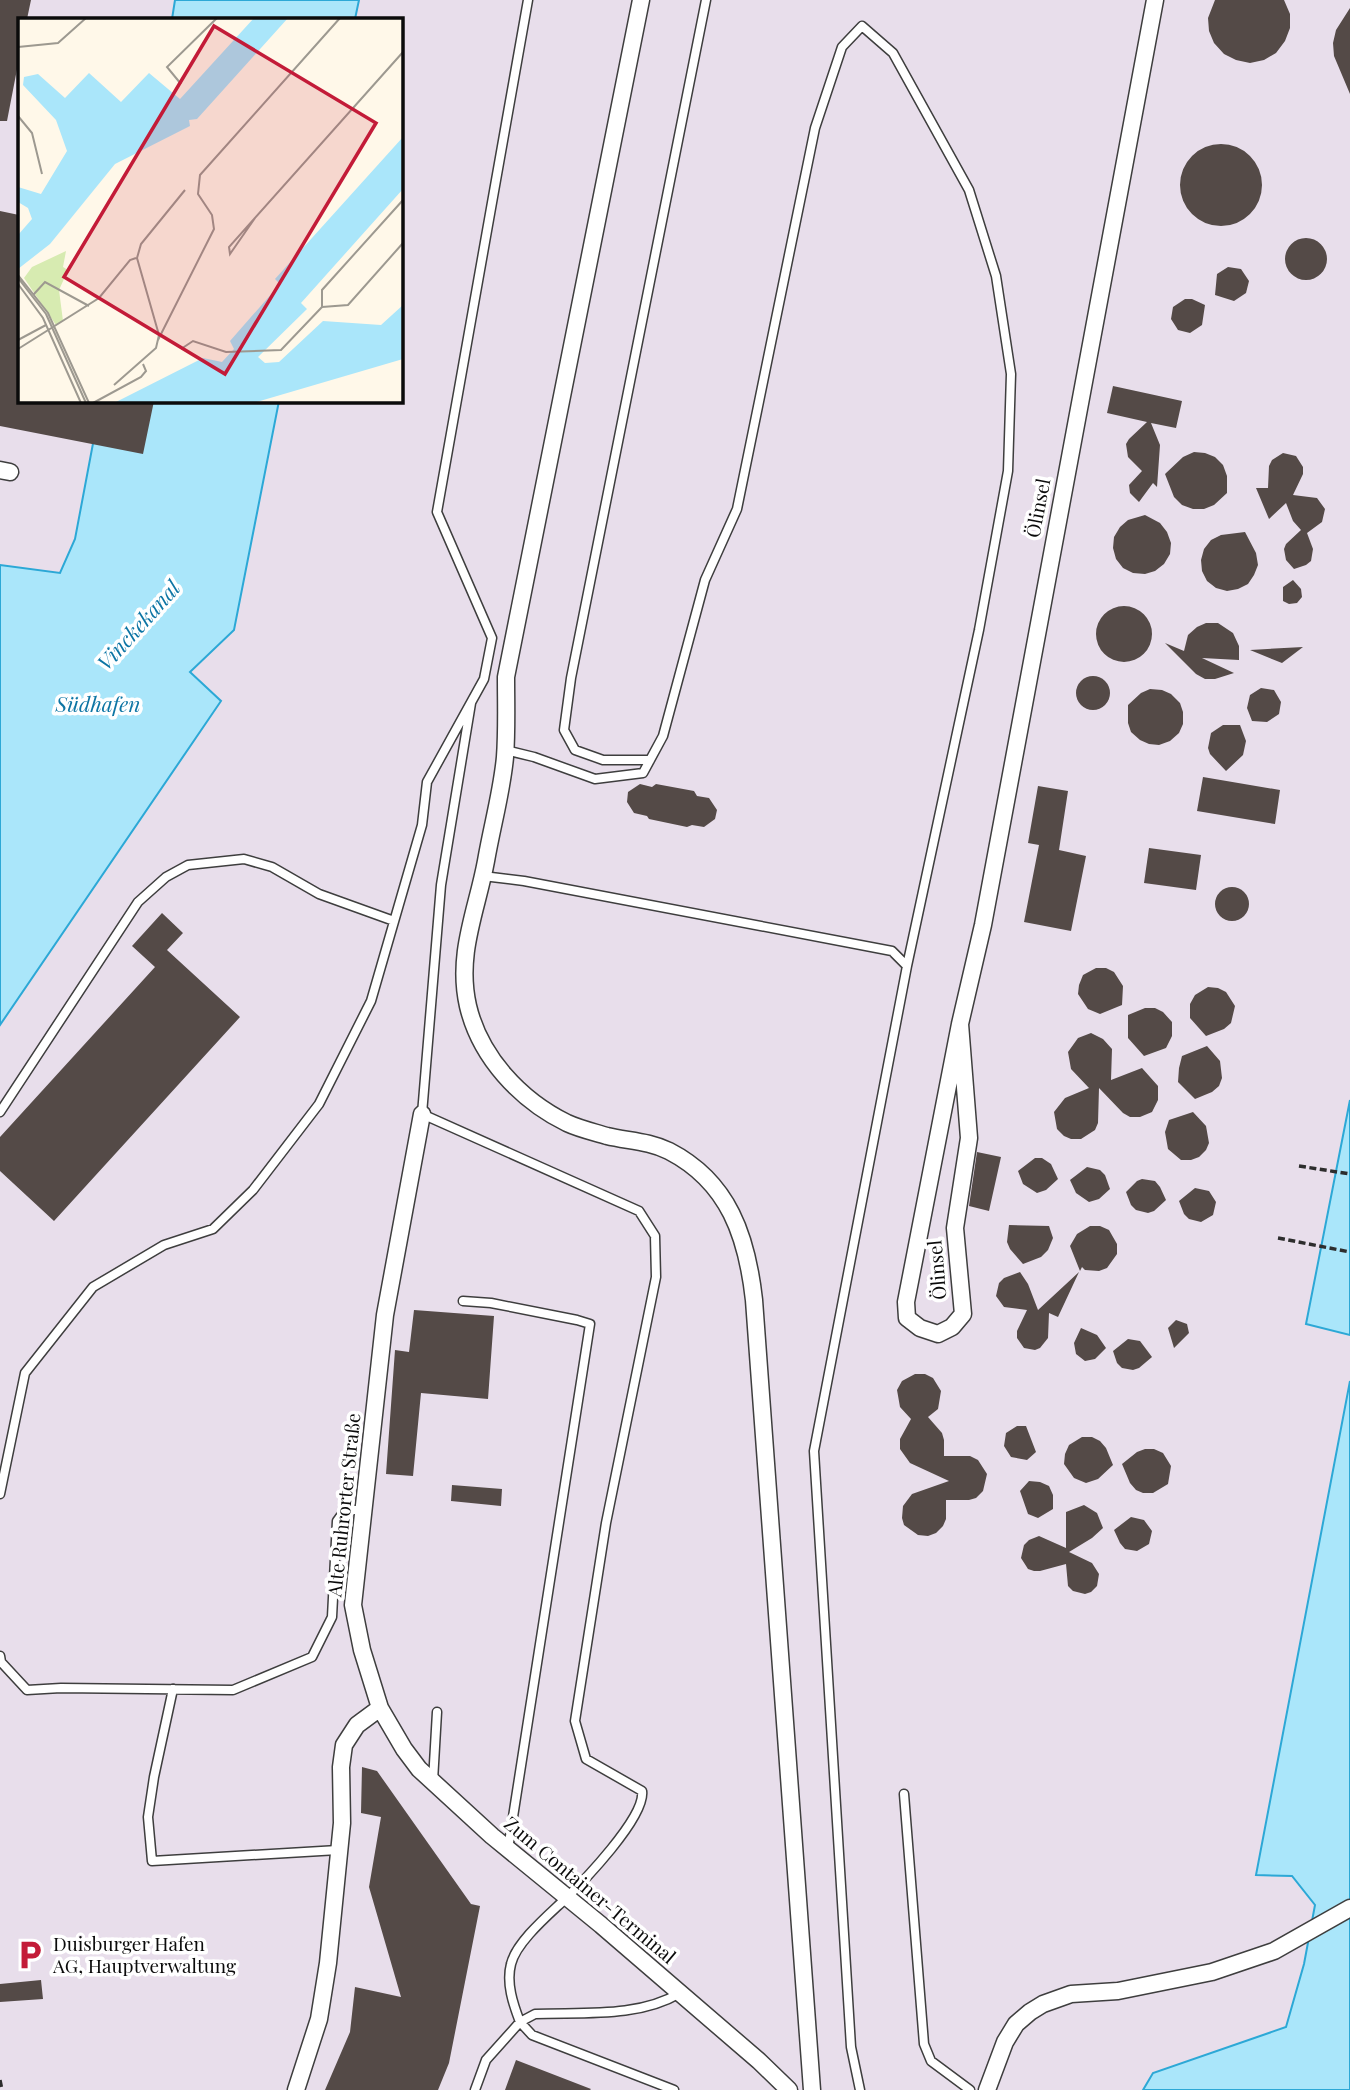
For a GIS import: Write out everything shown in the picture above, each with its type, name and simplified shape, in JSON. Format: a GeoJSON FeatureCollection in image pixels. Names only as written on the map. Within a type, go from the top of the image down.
{"type":"FeatureCollection","features":[{"type":"Feature","properties":{"kind":"street"},"geometry":{"type":"LineString","coordinates":[[640,0],[506,677],[505,750],[483,876],[465,943],[463,966],[468,1007],[479,1038],[496,1066],[530,1100],[568,1123],[615,1138],[655,1146],[670,1152],[696,1169],[718,1191],[745,1244],[754,1300],[812,2090]]}},
{"type":"Feature","properties":{"kind":"street","name":"Ölinsel"},"geometry":{"type":"LineString","coordinates":[[960,1024],[969,1138],[955,1228],[963,1314],[952,1327],[938,1334],[920,1328],[907,1318],[906,1302],[960,1024],[983,925],[1155,0]]}},
{"type":"Feature","properties":{"kind":"street","name":"Alte Ruhrorter Straße"},"geometry":{"type":"LineString","coordinates":[[380,1709],[362,1650],[353,1605],[385,1315],[422,1114]]}},
{"type":"Feature","properties":{"kind":"street"},"geometry":{"type":"LineString","coordinates":[[296,2090],[319,2019],[328,1963],[342,1823],[341,1767],[344,1745],[357,1725],[380,1709]]}},
{"type":"Feature","properties":{"kind":"street","name":"Zum Container-Terminal"},"geometry":{"type":"LineString","coordinates":[[380,1709],[419,1769],[508,1849],[680,1993],[789,2090]]}},
{"type":"Feature","properties":{"kind":"street"},"geometry":{"type":"LineString","coordinates":[[988,2090],[1005,2042],[1016,2024],[1043,2004],[1071,1994],[1118,1990],[1212,1972],[1274,1951],[1350,1908]]}},
{"type":"Feature","properties":{"kind":"lane"},"geometry":{"type":"LineString","coordinates":[[0,1494],[25,1373],[93,1287],[164,1245],[213,1229],[253,1190],[319,1104],[371,1001],[422,825],[427,782],[484,679],[492,638],[437,512],[528,0]]}},
{"type":"Feature","properties":{"kind":"lane"},"geometry":{"type":"LineString","coordinates":[[650,760],[603,760],[575,750],[564,730],[573,665],[706,0]]}},
{"type":"Feature","properties":{"kind":"lane"},"geometry":{"type":"LineString","coordinates":[[505,750],[534,757],[595,779],[643,773],[663,736],[705,580],[737,509],[815,128],[842,47],[862,26],[893,53],[969,190],[996,276],[1011,374],[1008,471],[979,630],[907,966],[814,1451],[851,2047],[860,2090]]}},
{"type":"Feature","properties":{"kind":"lane"},"geometry":{"type":"LineString","coordinates":[[471,703],[441,885],[422,1114],[639,1211],[655,1236],[656,1277],[606,1523],[575,1721],[586,1759],[642,1791],[643,1799],[632,1823],[567,1897],[537,1926],[511,1960],[512,2000],[520,2022],[532,2035],[674,2090]]}},
{"type":"Feature","properties":{"kind":"lane"},"geometry":{"type":"LineString","coordinates":[[0,1112],[138,902],[166,877],[188,865],[244,859],[272,867],[319,894],[394,921]]}},
{"type":"Feature","properties":{"kind":"lane"},"geometry":{"type":"LineString","coordinates":[[483,876],[524,881],[892,951],[907,966]]}},
{"type":"Feature","properties":{"kind":"lane"},"geometry":{"type":"LineString","coordinates":[[463,1301],[491,1303],[590,1324],[508,1849]]}},
{"type":"Feature","properties":{"kind":"lane"},"geometry":{"type":"LineString","coordinates":[[0,1656],[1,1662],[27,1690],[233,1689],[312,1657],[332,1617],[337,1521],[345,1510],[364,1510]]}},
{"type":"Feature","properties":{"kind":"lane"},"geometry":{"type":"LineString","coordinates":[[173,1689],[148,1817],[152,1861],[338,1850]]}},
{"type":"Feature","properties":{"kind":"lane"},"geometry":{"type":"LineString","coordinates":[[433,1781],[437,1712]]}},
{"type":"Feature","properties":{"kind":"lane"},"geometry":{"type":"LineString","coordinates":[[904,1794],[924,2044],[931,2061],[970,2090]]}},
{"type":"Feature","properties":{"kind":"lane"},"geometry":{"type":"LineString","coordinates":[[475,2090],[486,2060],[520,2022],[535,2014],[639,2009],[663,2003],[680,1993]]}},
{"type":"Feature","properties":{"kind":"path"},"geometry":{"type":"LineString","coordinates":[[1299,1166],[1350,1174]]}},
{"type":"Feature","properties":{"kind":"path"},"geometry":{"type":"LineString","coordinates":[[1278,1238],[1350,1252]]}},
{"type":"Feature","properties":{"kind":"path"},"geometry":{"type":"LineString","coordinates":[[0,2080],[2,2090]]}},
{"type":"Feature","properties":{"kind":"shaded area"},"geometry":{"type":"Polygon","coordinates":[[[0,0],[175,0],[172,18],[18,18],[18,402],[101,402],[75,539],[60,573],[0,565],[0,0]]]}},
{"type":"Feature","properties":{"kind":"shaded area"},"geometry":{"type":"Polygon","coordinates":[[[359,0],[1350,0],[1350,1100],[1307,1323],[1350,1335],[1350,1381],[1256,1874],[1292,1876],[1315,1905],[1304,1964],[1286,2028],[1153,2073],[1143,2090],[0,2090],[0,1025],[221,701],[190,672],[234,630],[279,402],[402,402],[402,18],[355,18],[359,0]]]}},
{"type":"Feature","properties":{"kind":"water"},"geometry":{"type":"Polygon","coordinates":[[[175,0],[359,0],[355,18],[172,18],[175,0]]]}},
{"type":"Feature","properties":{"kind":"water","name":"Südhafen"},"geometry":{"type":"Polygon","coordinates":[[[101,402],[279,402],[234,630],[190,672],[221,701],[0,1025],[0,565],[60,573],[75,539],[101,402]]]}},
{"type":"Feature","properties":{"kind":"water"},"geometry":{"type":"Polygon","coordinates":[[[1350,1100],[1350,1335],[1306,1324],[1350,1100]]]}},
{"type":"Feature","properties":{"kind":"water"},"geometry":{"type":"Polygon","coordinates":[[[1350,1381],[1350,2090],[1143,2090],[1153,2073],[1286,2027],[1304,1964],[1315,1905],[1292,1876],[1256,1875],[1350,1381]]]}},
{"type":"Feature","properties":{"kind":"building"},"geometry":{"type":"Polygon","coordinates":[[[0,0],[31,0],[27,18],[18,18],[18,64],[7,121],[0,121],[0,0]]]}},
{"type":"Feature","properties":{"kind":"building"},"geometry":{"type":"Polygon","coordinates":[[[1215,0],[1284,0],[1290,14],[1290,28],[1285,41],[1276,53],[1264,60],[1250,63],[1224,54],[1214,43],[1209,31],[1208,18],[1215,0]]]}},
{"type":"Feature","properties":{"kind":"building"},"geometry":{"type":"Polygon","coordinates":[[[1350,8],[1350,94],[1334,56],[1333,43],[1336,30],[1350,8]]]}},
{"type":"Feature","properties":{"kind":"building"},"geometry":{"type":"Polygon","coordinates":[[[1221,144],[1237,147],[1250,156],[1259,169],[1262,185],[1259,201],[1250,214],[1237,223],[1221,226],[1205,223],[1192,214],[1183,201],[1180,185],[1183,169],[1192,156],[1205,147],[1221,144]]]}},
{"type":"Feature","properties":{"kind":"building"},"geometry":{"type":"Polygon","coordinates":[[[0,211],[18,215],[18,402],[154,402],[143,454],[0,426],[0,211]]]}},
{"type":"Feature","properties":{"kind":"building"},"geometry":{"type":"Polygon","coordinates":[[[1306,238],[1321,244],[1327,259],[1321,274],[1306,280],[1291,274],[1285,259],[1291,244],[1306,238]]]}},
{"type":"Feature","properties":{"kind":"building"},"geometry":{"type":"Polygon","coordinates":[[[1228,267],[1241,269],[1249,281],[1246,293],[1234,301],[1215,295],[1217,274],[1228,267]]]}},
{"type":"Feature","properties":{"kind":"building"},"geometry":{"type":"Polygon","coordinates":[[[1185,299],[1205,305],[1202,325],[1190,333],[1178,330],[1171,319],[1173,307],[1185,299]]]}},
{"type":"Feature","properties":{"kind":"building"},"geometry":{"type":"Polygon","coordinates":[[[1113,386],[1182,401],[1176,428],[1151,423],[1160,445],[1157,487],[1153,483],[1139,502],[1130,493],[1129,485],[1142,471],[1128,457],[1126,444],[1147,422],[1107,413],[1113,386]]]}},
{"type":"Feature","properties":{"kind":"building"},"geometry":{"type":"Polygon","coordinates":[[[1194,452],[1215,457],[1223,465],[1227,476],[1227,493],[1214,505],[1204,509],[1182,505],[1174,497],[1165,474],[1183,457],[1194,452]]]}},
{"type":"Feature","properties":{"kind":"building"},"geometry":{"type":"Polygon","coordinates":[[[1283,453],[1296,456],[1303,467],[1303,474],[1293,495],[1317,498],[1325,509],[1322,522],[1307,533],[1313,549],[1311,561],[1294,569],[1286,560],[1284,549],[1301,530],[1293,521],[1286,503],[1269,519],[1256,488],[1268,488],[1269,466],[1272,460],[1283,453]]]}},
{"type":"Feature","properties":{"kind":"building"},"geometry":{"type":"Polygon","coordinates":[[[1145,515],[1160,523],[1167,532],[1171,543],[1170,554],[1164,564],[1155,571],[1133,573],[1123,568],[1116,559],[1114,537],[1128,520],[1145,515]]]}},
{"type":"Feature","properties":{"kind":"building"},"geometry":{"type":"Polygon","coordinates":[[[1245,532],[1256,553],[1258,565],[1254,575],[1248,584],[1238,589],[1227,591],[1216,588],[1207,581],[1202,571],[1204,549],[1211,540],[1221,535],[1245,532]]]}},
{"type":"Feature","properties":{"kind":"building"},"geometry":{"type":"Polygon","coordinates":[[[1293,580],[1301,589],[1302,597],[1297,603],[1289,604],[1283,601],[1283,587],[1293,580]]]}},
{"type":"Feature","properties":{"kind":"building"},"geometry":{"type":"Polygon","coordinates":[[[1124,606],[1135,608],[1144,614],[1150,623],[1150,645],[1144,654],[1135,660],[1124,662],[1113,660],[1104,654],[1098,645],[1096,634],[1098,623],[1104,614],[1113,608],[1124,606]]]}},
{"type":"Feature","properties":{"kind":"building"},"geometry":{"type":"Polygon","coordinates":[[[1206,623],[1218,623],[1233,633],[1239,646],[1239,660],[1202,658],[1234,673],[1205,679],[1196,674],[1165,643],[1184,651],[1188,635],[1206,623]]]}},
{"type":"Feature","properties":{"kind":"building"},"geometry":{"type":"Polygon","coordinates":[[[1303,647],[1282,663],[1250,650],[1303,647]]]}},
{"type":"Feature","properties":{"kind":"building"},"geometry":{"type":"Polygon","coordinates":[[[1093,676],[1105,681],[1110,693],[1105,705],[1093,710],[1081,705],[1076,693],[1081,681],[1093,676]]]}},
{"type":"Feature","properties":{"kind":"building"},"geometry":{"type":"Polygon","coordinates":[[[1261,688],[1274,690],[1281,702],[1279,714],[1267,722],[1252,721],[1247,708],[1250,695],[1261,688]]]}},
{"type":"Feature","properties":{"kind":"building"},"geometry":{"type":"Polygon","coordinates":[[[1150,689],[1171,694],[1180,703],[1183,712],[1183,724],[1179,733],[1170,741],[1159,745],[1140,740],[1131,732],[1128,723],[1128,705],[1150,689]]]}},
{"type":"Feature","properties":{"kind":"building"},"geometry":{"type":"Polygon","coordinates":[[[1223,725],[1240,725],[1246,741],[1243,755],[1226,771],[1210,754],[1208,748],[1211,733],[1223,725]]]}},
{"type":"Feature","properties":{"kind":"building"},"geometry":{"type":"Polygon","coordinates":[[[1203,777],[1280,790],[1275,824],[1197,811],[1203,777]]]}},
{"type":"Feature","properties":{"kind":"building"},"geometry":{"type":"Polygon","coordinates":[[[640,784],[694,791],[697,796],[709,798],[717,810],[715,819],[704,827],[687,827],[634,813],[627,802],[628,792],[640,784]]]}},
{"type":"Feature","properties":{"kind":"building"},"geometry":{"type":"Polygon","coordinates":[[[1038,786],[1068,791],[1059,850],[1086,856],[1071,931],[1024,922],[1039,845],[1028,843],[1038,786]]]}},
{"type":"Feature","properties":{"kind":"building"},"geometry":{"type":"Polygon","coordinates":[[[1149,848],[1201,855],[1196,890],[1144,883],[1149,848]]]}},
{"type":"Feature","properties":{"kind":"building"},"geometry":{"type":"Polygon","coordinates":[[[1232,887],[1244,892],[1249,904],[1244,916],[1232,921],[1220,916],[1215,904],[1220,892],[1232,887]]]}},
{"type":"Feature","properties":{"kind":"building"},"geometry":{"type":"Polygon","coordinates":[[[162,913],[183,933],[167,950],[240,1017],[54,1221],[0,1171],[0,1137],[155,967],[132,946],[162,913]]]}},
{"type":"Feature","properties":{"kind":"building"},"geometry":{"type":"Polygon","coordinates":[[[1096,968],[1106,968],[1114,972],[1123,986],[1122,1005],[1100,1014],[1088,1009],[1078,994],[1083,975],[1096,968]]]}},
{"type":"Feature","properties":{"kind":"building"},"geometry":{"type":"Polygon","coordinates":[[[1208,987],[1226,992],[1235,1006],[1231,1023],[1206,1036],[1190,1018],[1190,1004],[1195,995],[1208,987]]]}},
{"type":"Feature","properties":{"kind":"building"},"geometry":{"type":"Polygon","coordinates":[[[1145,1008],[1155,1008],[1163,1012],[1172,1022],[1172,1036],[1166,1048],[1144,1056],[1128,1038],[1128,1015],[1145,1008]]]}},
{"type":"Feature","properties":{"kind":"building"},"geometry":{"type":"Polygon","coordinates":[[[1091,1033],[1103,1039],[1112,1049],[1111,1080],[1142,1068],[1158,1086],[1158,1100],[1152,1112],[1140,1117],[1130,1117],[1099,1088],[1098,1123],[1095,1130],[1081,1139],[1071,1139],[1057,1129],[1054,1112],[1065,1098],[1089,1088],[1071,1069],[1068,1052],[1078,1038],[1091,1033]]]}},
{"type":"Feature","properties":{"kind":"building"},"geometry":{"type":"Polygon","coordinates":[[[1207,1046],[1220,1061],[1222,1078],[1219,1086],[1212,1092],[1195,1099],[1178,1082],[1179,1068],[1182,1056],[1207,1046]]]}},
{"type":"Feature","properties":{"kind":"building"},"geometry":{"type":"Polygon","coordinates":[[[1193,1112],[1206,1126],[1209,1143],[1199,1157],[1181,1160],[1168,1149],[1165,1132],[1169,1120],[1193,1112]]]}},
{"type":"Feature","properties":{"kind":"building"},"geometry":{"type":"Polygon","coordinates":[[[977,1152],[1001,1157],[989,1211],[969,1206],[977,1152]]]}},
{"type":"Feature","properties":{"kind":"building"},"geometry":{"type":"Polygon","coordinates":[[[1035,1158],[1042,1158],[1051,1164],[1058,1179],[1046,1190],[1037,1193],[1023,1184],[1018,1171],[1035,1158]]]}},
{"type":"Feature","properties":{"kind":"building"},"geometry":{"type":"Polygon","coordinates":[[[1087,1167],[1100,1170],[1110,1189],[1099,1199],[1089,1202],[1076,1193],[1070,1180],[1087,1167]]]}},
{"type":"Feature","properties":{"kind":"building"},"geometry":{"type":"Polygon","coordinates":[[[1142,1179],[1155,1181],[1166,1200],[1148,1213],[1136,1210],[1126,1192],[1142,1179]]]}},
{"type":"Feature","properties":{"kind":"building"},"geometry":{"type":"Polygon","coordinates":[[[1195,1188],[1209,1191],[1216,1202],[1213,1215],[1201,1222],[1189,1219],[1179,1201],[1195,1188]]]}},
{"type":"Feature","properties":{"kind":"building"},"geometry":{"type":"Polygon","coordinates":[[[1009,1225],[1049,1226],[1053,1238],[1048,1250],[1041,1257],[1023,1264],[1007,1242],[1009,1225]]]}},
{"type":"Feature","properties":{"kind":"building"},"geometry":{"type":"Polygon","coordinates":[[[1090,1226],[1109,1230],[1117,1244],[1117,1254],[1107,1268],[1099,1271],[1085,1270],[1082,1267],[1080,1271],[1070,1246],[1077,1234],[1090,1226]]]}},
{"type":"Feature","properties":{"kind":"building"},"geometry":{"type":"Polygon","coordinates":[[[1020,1272],[1038,1310],[1079,1272],[1058,1317],[1049,1313],[1048,1338],[1035,1350],[1024,1348],[1017,1338],[1017,1331],[1027,1310],[1004,1307],[996,1296],[999,1283],[1004,1278],[1020,1272]]]}},
{"type":"Feature","properties":{"kind":"building"},"geometry":{"type":"Polygon","coordinates":[[[414,1310],[494,1316],[488,1399],[421,1393],[413,1476],[386,1474],[395,1350],[409,1352],[414,1310]]]}},
{"type":"Feature","properties":{"kind":"building"},"geometry":{"type":"Polygon","coordinates":[[[1176,1320],[1187,1324],[1189,1333],[1174,1348],[1168,1328],[1176,1320]]]}},
{"type":"Feature","properties":{"kind":"building"},"geometry":{"type":"Polygon","coordinates":[[[1081,1328],[1097,1335],[1106,1348],[1095,1359],[1085,1361],[1076,1354],[1074,1343],[1081,1328]]]}},
{"type":"Feature","properties":{"kind":"building"},"geometry":{"type":"Polygon","coordinates":[[[1128,1339],[1140,1341],[1152,1357],[1133,1370],[1122,1368],[1113,1351],[1128,1339]]]}},
{"type":"Feature","properties":{"kind":"building"},"geometry":{"type":"Polygon","coordinates":[[[915,1374],[925,1374],[933,1378],[941,1391],[938,1409],[928,1417],[942,1433],[944,1456],[970,1456],[978,1460],[987,1474],[983,1491],[976,1498],[946,1500],[946,1519],[943,1526],[928,1536],[918,1535],[904,1525],[903,1506],[912,1494],[949,1481],[910,1463],[900,1449],[900,1439],[911,1419],[900,1407],[897,1390],[902,1381],[915,1374]]]}},
{"type":"Feature","properties":{"kind":"building"},"geometry":{"type":"Polygon","coordinates":[[[1017,1426],[1026,1426],[1036,1452],[1027,1460],[1011,1457],[1004,1446],[1006,1433],[1017,1426]]]}},
{"type":"Feature","properties":{"kind":"building"},"geometry":{"type":"Polygon","coordinates":[[[1082,1437],[1092,1437],[1100,1441],[1113,1465],[1098,1479],[1086,1483],[1074,1478],[1064,1464],[1069,1445],[1082,1437]]]}},
{"type":"Feature","properties":{"kind":"building"},"geometry":{"type":"Polygon","coordinates":[[[1145,1449],[1163,1453],[1171,1466],[1168,1484],[1153,1493],[1136,1490],[1122,1464],[1145,1449]]]}},
{"type":"Feature","properties":{"kind":"building"},"geometry":{"type":"Polygon","coordinates":[[[1029,1481],[1049,1486],[1053,1495],[1053,1509],[1038,1518],[1028,1514],[1020,1491],[1029,1481]]]}},
{"type":"Feature","properties":{"kind":"building"},"geometry":{"type":"Polygon","coordinates":[[[452,1485],[502,1489],[501,1506],[451,1501],[452,1485]]]}},
{"type":"Feature","properties":{"kind":"building"},"geometry":{"type":"Polygon","coordinates":[[[1084,1505],[1097,1513],[1103,1528],[1069,1552],[1092,1563],[1099,1574],[1097,1586],[1085,1594],[1073,1591],[1068,1586],[1066,1564],[1034,1571],[1028,1569],[1021,1558],[1024,1545],[1039,1536],[1066,1548],[1066,1512],[1084,1505]]]}},
{"type":"Feature","properties":{"kind":"building"},"geometry":{"type":"Polygon","coordinates":[[[1131,1517],[1144,1520],[1152,1531],[1149,1544],[1137,1551],[1125,1549],[1114,1530],[1131,1517]]]}},
{"type":"Feature","properties":{"kind":"building"},"geometry":{"type":"Polygon","coordinates":[[[362,1767],[377,1771],[471,1904],[480,1906],[449,2063],[438,2090],[325,2090],[350,2032],[355,1987],[401,1997],[369,1887],[381,1817],[361,1813],[362,1767]]]}},
{"type":"Feature","properties":{"kind":"building"},"geometry":{"type":"Polygon","coordinates":[[[41,1980],[43,1999],[0,2002],[0,1984],[41,1980]]]}},
{"type":"Feature","properties":{"kind":"building"},"geometry":{"type":"Polygon","coordinates":[[[516,2060],[591,2089],[505,2090],[516,2060]]]}},
{"type":"Feature","properties":{"kind":"place","name":"Duisburger Hafen AG, Hauptverwaltung"},"geometry":{"type":"Point","coordinates":[30,1955]}},
{"type":"Feature","properties":{"kind":"water label","name":"Vinckekanal"},"geometry":{"type":"Point","coordinates":[139,626]}}]}
